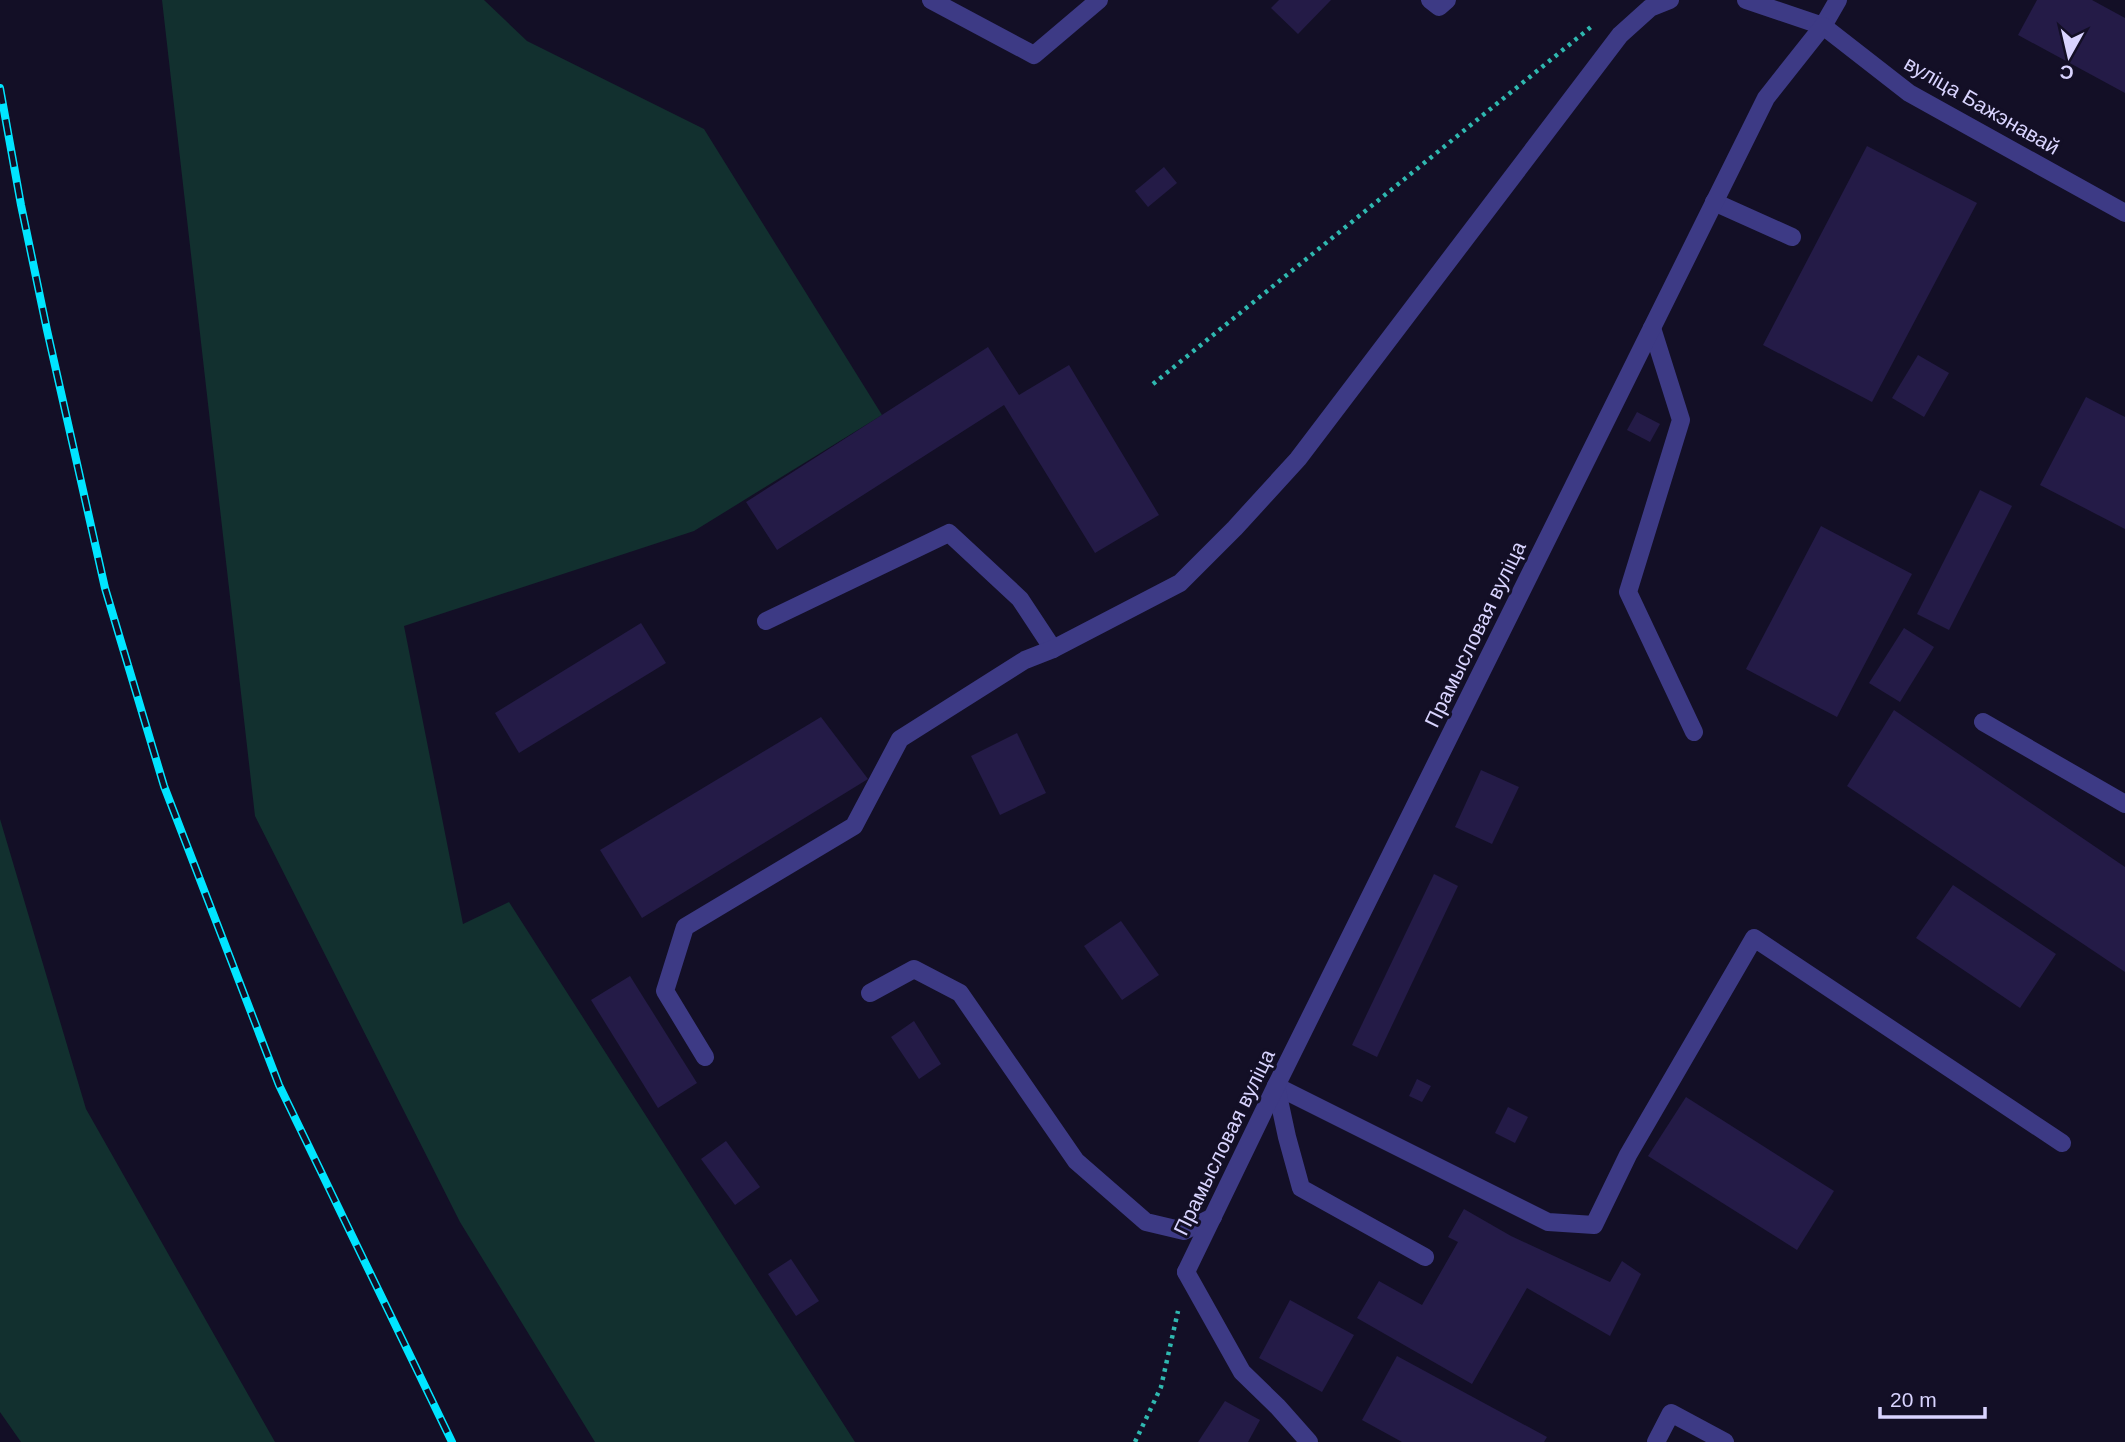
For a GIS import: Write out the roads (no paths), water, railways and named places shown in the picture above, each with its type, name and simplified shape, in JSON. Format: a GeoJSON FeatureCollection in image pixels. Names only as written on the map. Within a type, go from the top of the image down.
{"type":"FeatureCollection","features":[{"type":"Feature","properties":{"kind":"street"},"geometry":{"type":"LineString","coordinates":[[931,0],[1034,55],[1099,0]]}},
{"type":"Feature","properties":{"kind":"street"},"geometry":{"type":"LineString","coordinates":[[1430,0],[1439,8],[1447,0]]}},
{"type":"Feature","properties":{"kind":"street"},"geometry":{"type":"LineString","coordinates":[[705,1057],[666,991],[685,927],[855,826],[900,739],[1025,660],[1053,649],[1180,583],[1298,460],[1620,35],[1650,8],[1670,0]]}},
{"type":"Feature","properties":{"kind":"street","name":"вуліца Бажэнавай"},"geometry":{"type":"LineString","coordinates":[[1746,0],[1823,26],[1909,93],[2125,213]]}},
{"type":"Feature","properties":{"kind":"street","name":"Прамысловая вуліца"},"geometry":{"type":"LineString","coordinates":[[1309,1442],[1279,1407],[1242,1372],[1186,1272],[1766,98],[1823,26],[1838,0]]}},
{"type":"Feature","properties":{"kind":"street"},"geometry":{"type":"LineString","coordinates":[[1714,202],[1792,237]]}},
{"type":"Feature","properties":{"kind":"street"},"geometry":{"type":"LineString","coordinates":[[1652,328],[1681,420],[1628,592],[1694,732]]}},
{"type":"Feature","properties":{"kind":"street"},"geometry":{"type":"LineString","coordinates":[[766,621],[949,533],[1020,599],[1053,649]]}},
{"type":"Feature","properties":{"kind":"street"},"geometry":{"type":"LineString","coordinates":[[1983,722],[2125,804]]}},
{"type":"Feature","properties":{"kind":"street"},"geometry":{"type":"LineString","coordinates":[[1276,1086],[1548,1223],[1594,1225],[1628,1155],[1754,938],[2062,1143]]}},
{"type":"Feature","properties":{"kind":"street"},"geometry":{"type":"LineString","coordinates":[[870,993],[914,969],[960,993],[1076,1161],[1146,1222],[1184,1231],[1213,1217]]}},
{"type":"Feature","properties":{"kind":"street"},"geometry":{"type":"LineString","coordinates":[[1276,1086],[1301,1188],[1425,1257]]}},
{"type":"Feature","properties":{"kind":"street"},"geometry":{"type":"LineString","coordinates":[[1656,1442],[1671,1413],[1725,1442]]}},
{"type":"Feature","properties":{"kind":"railway"},"geometry":{"type":"LineString","coordinates":[[0,88],[47,330],[105,588],[164,786],[279,1085],[452,1442]]}}]}
